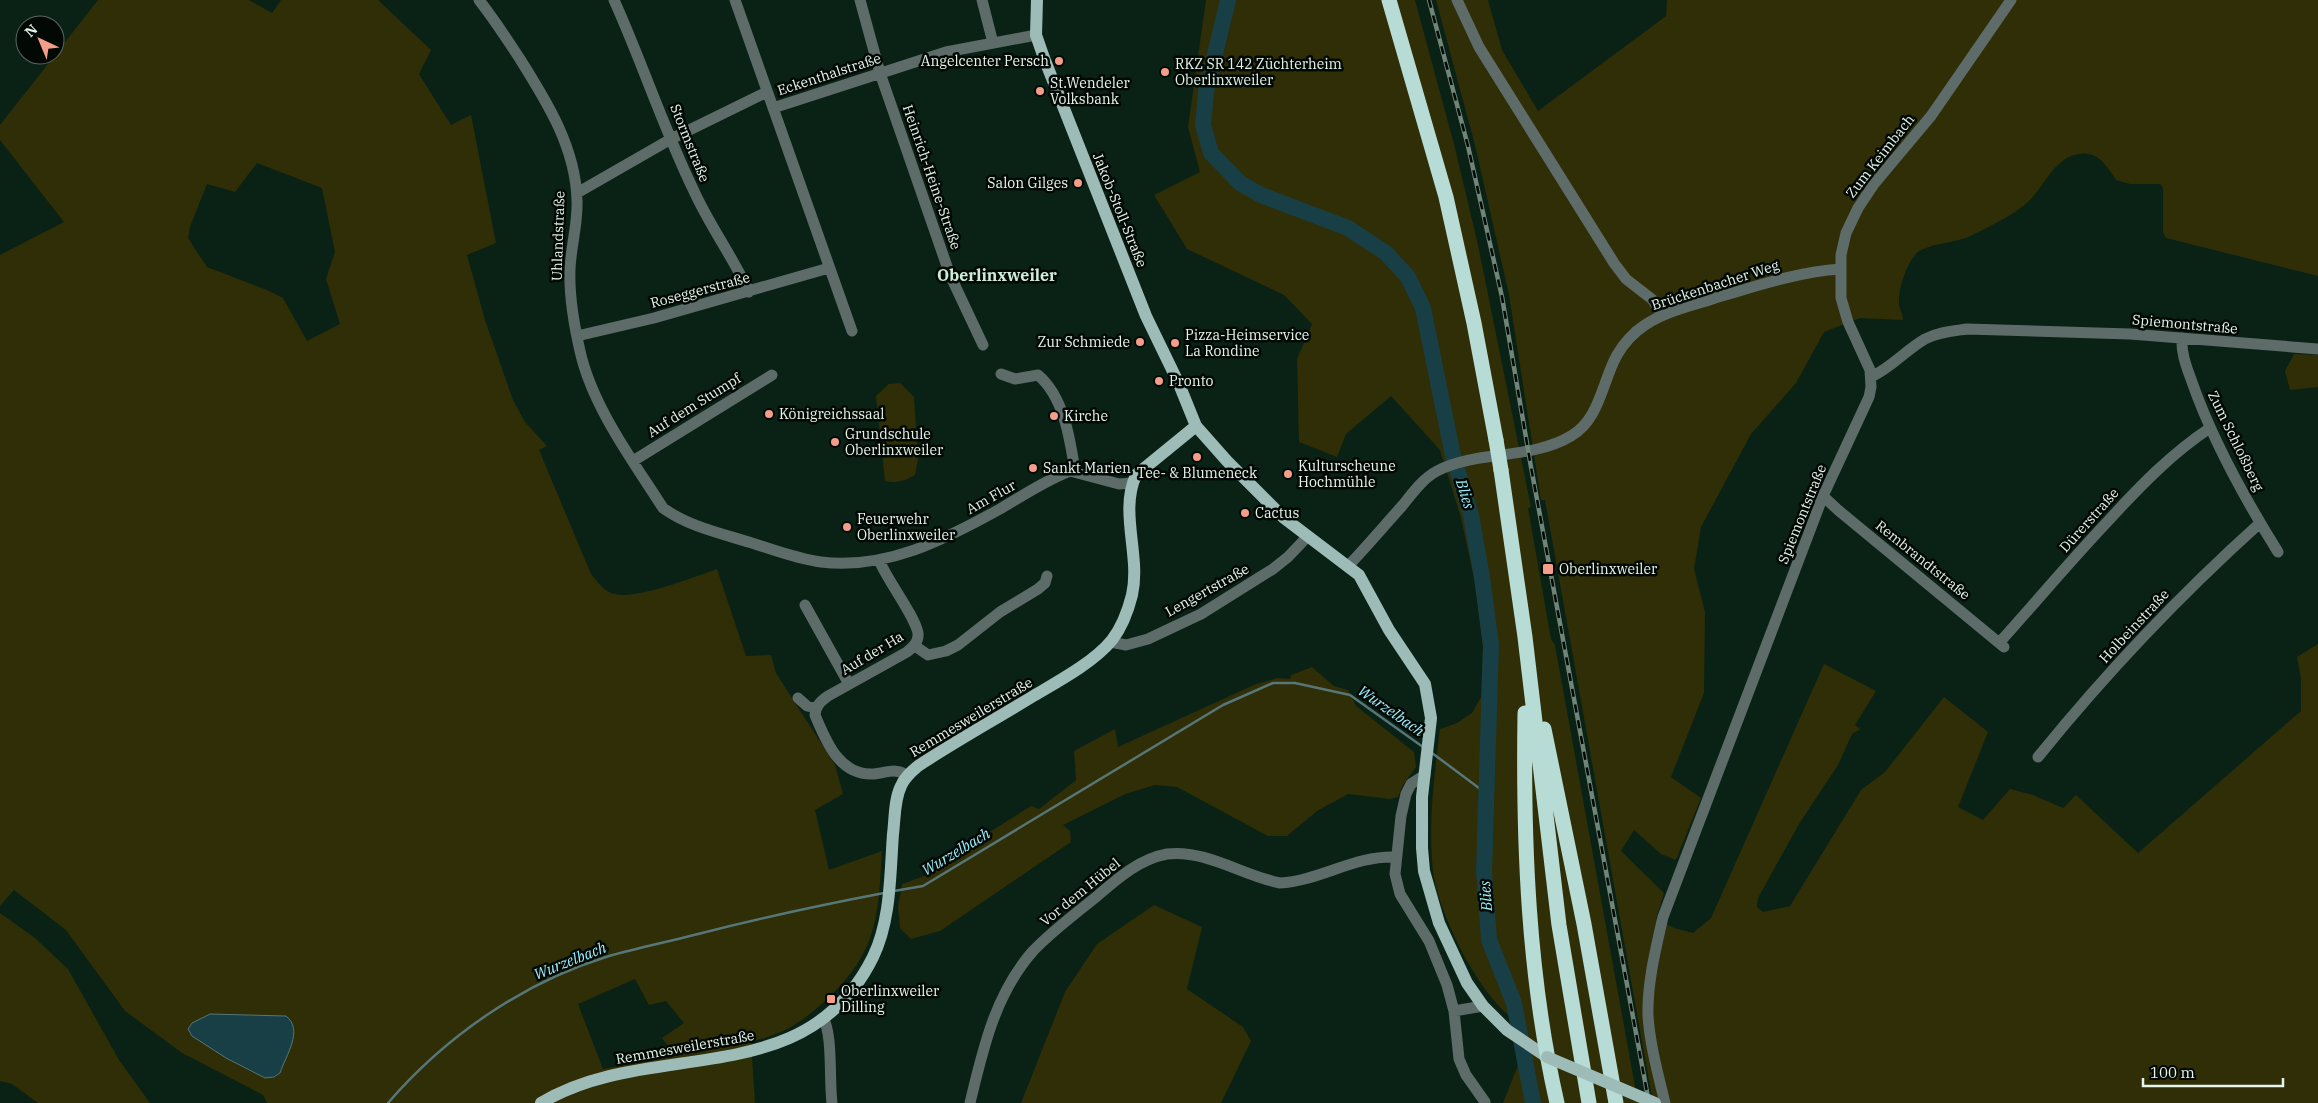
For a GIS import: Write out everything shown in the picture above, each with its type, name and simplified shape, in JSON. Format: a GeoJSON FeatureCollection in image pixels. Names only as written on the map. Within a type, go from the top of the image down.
{"type":"FeatureCollection","features":[{"type":"Feature","properties":{"kind":"highway"},"geometry":{"type":"LineString","coordinates":[[1389,0],[1446,197],[1474,323],[1496,440],[1525,637],[1557,906],[1589,1103]]}},
{"type":"Feature","properties":{"kind":"highway"},"geometry":{"type":"LineString","coordinates":[[1525,637],[1525,846],[1530,913],[1547,1057],[1557,1103]]}},
{"type":"Feature","properties":{"kind":"highway"},"geometry":{"type":"LineString","coordinates":[[1525,637],[1584,924],[1616,1103]]}},
{"type":"Feature","properties":{"kind":"main road","name":"Jakob-Stoll-Straße"},"geometry":{"type":"LineString","coordinates":[[1038,0],[1036,35],[1062,107],[1146,316],[1179,384],[1196,426],[1227,462],[1264,498],[1307,537],[1349,565],[1365,582],[1389,630],[1425,684],[1431,718],[1431,734],[1422,797],[1422,848],[1430,896],[1452,955],[1467,983],[1483,1006],[1536,1052],[1655,1103]]}},
{"type":"Feature","properties":{"kind":"main road"},"geometry":{"type":"LineString","coordinates":[[1132,483],[1136,475],[1196,426]]}},
{"type":"Feature","properties":{"kind":"main road","name":"Remmesweilerstraße"},"geometry":{"type":"LineString","coordinates":[[541,1103],[556,1094],[595,1079],[725,1057],[776,1044],[793,1037],[823,1018],[856,984],[873,956],[888,902],[897,799],[901,786],[907,776],[934,755],[1064,678],[1110,642],[1127,611],[1132,593],[1134,577],[1132,483]]}},
{"type":"Feature","properties":{"kind":"street","name":"Uhlandstraße"},"geometry":{"type":"LineString","coordinates":[[479,0],[538,88],[560,128],[577,193],[570,270],[580,353],[593,388],[633,461],[663,508]]}},
{"type":"Feature","properties":{"kind":"street","name":"Stormstraße"},"geometry":{"type":"LineString","coordinates":[[614,0],[634,43],[671,139],[710,225],[749,292]]}},
{"type":"Feature","properties":{"kind":"street"},"geometry":{"type":"LineString","coordinates":[[735,0],[773,108]]}},
{"type":"Feature","properties":{"kind":"street","name":"Heinrich-Heine-Straße"},"geometry":{"type":"LineString","coordinates":[[860,0],[880,73],[950,275],[983,345]]}},
{"type":"Feature","properties":{"kind":"street"},"geometry":{"type":"LineString","coordinates":[[982,0],[993,43]]}},
{"type":"Feature","properties":{"kind":"street"},"geometry":{"type":"LineString","coordinates":[[1458,0],[1479,47],[1626,279],[1653,300],[1662,316]]}},
{"type":"Feature","properties":{"kind":"street","name":"Zum Keimbach"},"geometry":{"type":"LineString","coordinates":[[1871,377],[1868,362],[1845,313],[1840,269],[1846,233],[1858,208],[1874,184],[1931,116],[2011,0]]}},
{"type":"Feature","properties":{"kind":"street","name":"Eckenthalstraße"},"geometry":{"type":"LineString","coordinates":[[852,331],[773,108],[946,52],[1036,35]]}},
{"type":"Feature","properties":{"kind":"street"},"geometry":{"type":"LineString","coordinates":[[577,193],[671,139],[767,92]]}},
{"type":"Feature","properties":{"kind":"street","name":"Roseggerstraße"},"geometry":{"type":"LineString","coordinates":[[577,336],[654,318],[830,268]]}},
{"type":"Feature","properties":{"kind":"street","name":"Brückenbacher Weg"},"geometry":{"type":"LineString","coordinates":[[1349,565],[1420,484],[1432,474],[1467,462],[1546,447],[1572,436],[1583,427],[1594,413],[1617,355],[1636,332],[1662,316],[1783,278],[1816,271],[1840,269]]}},
{"type":"Feature","properties":{"kind":"street","name":"Spiemontstraße"},"geometry":{"type":"LineString","coordinates":[[1664,1103],[1652,1045],[1648,1014],[1655,954],[1663,917],[1823,496],[1865,406],[1871,387],[1871,377],[1888,368],[1927,338],[1950,331],[1967,329],[2130,334],[2318,348]]}},
{"type":"Feature","properties":{"kind":"street","name":"Zum Schloßberg"},"geometry":{"type":"LineString","coordinates":[[2182,338],[2184,358],[2210,428],[2260,523],[2278,552]]}},
{"type":"Feature","properties":{"kind":"street"},"geometry":{"type":"LineString","coordinates":[[1001,374],[1015,379],[1038,375],[1045,380],[1066,424],[1075,471],[1119,484],[1132,483]]}},
{"type":"Feature","properties":{"kind":"street","name":"Auf dem Stumpf"},"geometry":{"type":"LineString","coordinates":[[633,461],[772,376]]}},
{"type":"Feature","properties":{"kind":"street","name":"Dürerstraße"},"geometry":{"type":"LineString","coordinates":[[2002,645],[2132,495],[2165,463],[2210,428]]}},
{"type":"Feature","properties":{"kind":"street","name":"Am Flur"},"geometry":{"type":"LineString","coordinates":[[663,508],[694,524],[799,558],[842,563],[879,560],[929,546],[1064,473],[1075,471]]}},
{"type":"Feature","properties":{"kind":"street","name":"Rembrandtstraße"},"geometry":{"type":"LineString","coordinates":[[1823,496],[2002,645]]}},
{"type":"Feature","properties":{"kind":"street","name":"Holbeinstraße"},"geometry":{"type":"LineString","coordinates":[[2038,757],[2074,713],[2170,609],[2260,523]]}},
{"type":"Feature","properties":{"kind":"street","name":"Lengertstraße"},"geometry":{"type":"LineString","coordinates":[[1110,642],[1126,644],[1148,639],[1201,614],[1273,569],[1288,558],[1307,537]]}},
{"type":"Feature","properties":{"kind":"street","name":"Auf der Ha"},"geometry":{"type":"LineString","coordinates":[[816,708],[828,696],[914,646],[918,632],[879,560]]}},
{"type":"Feature","properties":{"kind":"street"},"geometry":{"type":"LineString","coordinates":[[914,646],[928,654],[946,652],[1000,612],[1038,589],[1045,583],[1047,576]]}},
{"type":"Feature","properties":{"kind":"street"},"geometry":{"type":"LineString","coordinates":[[805,605],[849,684]]}},
{"type":"Feature","properties":{"kind":"street"},"geometry":{"type":"LineString","coordinates":[[798,698],[807,706],[816,708],[815,715],[835,756],[843,764],[856,771],[872,774],[899,771],[907,776]]}},
{"type":"Feature","properties":{"kind":"street"},"geometry":{"type":"LineString","coordinates":[[1425,775],[1411,784],[1406,794],[1395,874],[1400,894],[1429,941],[1439,963],[1454,1011],[1459,1059],[1466,1075],[1485,1102]]}},
{"type":"Feature","properties":{"kind":"street","name":"Vor dem Hübel"},"geometry":{"type":"LineString","coordinates":[[970,1103],[997,1009],[1018,970],[1034,950],[1061,925],[1138,865],[1168,854],[1185,854],[1280,884],[1352,863],[1387,856],[1396,857]]}},
{"type":"Feature","properties":{"kind":"street"},"geometry":{"type":"LineString","coordinates":[[1454,1011],[1483,1006]]}},
{"type":"Feature","properties":{"kind":"street"},"geometry":{"type":"LineString","coordinates":[[823,1018],[827,1024],[832,1103]]}},
{"type":"Feature","properties":{"kind":"shaded area"},"geometry":{"type":"Polygon","coordinates":[[[98,0],[249,0],[272,13],[281,0],[378,0],[431,50],[419,74],[451,125],[471,115],[496,243],[467,255],[485,320],[513,400],[525,422],[547,446],[539,450],[591,574],[605,589],[611,593],[621,595],[663,587],[717,569],[746,656],[771,655],[776,673],[835,765],[843,794],[815,810],[829,870],[882,851],[876,917],[865,950],[850,974],[819,1007],[792,1026],[751,1042],[755,1103],[267,1103],[263,1095],[182,1053],[125,1011],[66,930],[14,890],[0,906],[0,255],[64,222],[0,140],[0,125],[47,65],[65,65],[65,42],[98,0]],[[257,163],[235,192],[207,184],[190,227],[188,238],[207,267],[283,298],[307,341],[340,324],[326,279],[335,252],[322,188],[257,163]],[[635,979],[578,1004],[603,1069],[675,1056],[662,1038],[684,1023],[666,1001],[649,1005],[635,979]],[[226,1058],[257,1074],[270,1078],[279,1074],[284,1060],[226,1058]]]}},
{"type":"Feature","properties":{"kind":"shaded area"},"geometry":{"type":"Polygon","coordinates":[[[1206,0],[1415,0],[1455,148],[1478,245],[1531,507],[1528,508],[1551,639],[1555,645],[1638,1103],[1503,1103],[1521,1058],[1522,1027],[1495,1002],[1473,971],[1447,920],[1433,871],[1432,800],[1440,729],[1457,723],[1472,713],[1481,697],[1483,647],[1474,578],[1461,518],[1440,450],[1391,396],[1346,434],[1337,457],[1299,442],[1297,359],[1312,324],[1284,295],[1187,249],[1154,195],[1200,172],[1188,127],[1206,0]]]}},
{"type":"Feature","properties":{"kind":"shaded area"},"geometry":{"type":"Polygon","coordinates":[[[1436,0],[1488,0],[1502,50],[1538,111],[1666,16],[1667,0],[2318,0],[2318,276],[2166,238],[2163,232],[2163,188],[2160,184],[2130,184],[2116,180],[2097,157],[2085,153],[2070,156],[2063,161],[2051,172],[2030,200],[2008,216],[1968,237],[1919,251],[1908,266],[1901,286],[1899,305],[1903,320],[1860,318],[1824,332],[1796,383],[1751,434],[1701,527],[1694,569],[1705,612],[1704,693],[1671,777],[1701,798],[1676,860],[1661,854],[1634,830],[1621,851],[1664,893],[1656,919],[1674,928],[1693,933],[1711,918],[1824,664],[1876,691],[1855,725],[1860,729],[1852,734],[1838,765],[1799,824],[1758,898],[1757,907],[1763,912],[1790,906],[1861,790],[1885,772],[1944,697],[1988,732],[1958,807],[1983,820],[2010,789],[2033,795],[2063,808],[2076,795],[2138,853],[2301,711],[2301,679],[2297,657],[2318,644],[2318,1103],[1653,1103],[1545,500],[1541,500],[1509,295],[1475,145],[1436,0]]]}},
{"type":"Feature","properties":{"kind":"shaded area"},"geometry":{"type":"Polygon","coordinates":[[[2294,354],[2318,355],[2318,387],[2290,390],[2285,371],[2294,354]]]}},
{"type":"Feature","properties":{"kind":"shaded area"},"geometry":{"type":"Polygon","coordinates":[[[900,383],[914,397],[918,459],[915,475],[901,481],[889,482],[885,481],[876,396],[889,384],[900,383]]]}},
{"type":"Feature","properties":{"kind":"shaded area"},"geometry":{"type":"Polygon","coordinates":[[[1312,667],[1334,686],[1348,690],[1356,706],[1414,752],[1416,767],[1403,785],[1398,797],[1390,799],[1348,794],[1317,811],[1287,836],[1268,836],[1177,787],[1155,785],[1125,794],[1063,825],[1070,831],[1071,842],[940,931],[911,939],[900,928],[898,907],[902,884],[927,875],[961,850],[1031,806],[1039,809],[1076,780],[1074,751],[1115,729],[1118,747],[1256,684],[1278,678],[1290,679],[1291,675],[1312,667]]]}},
{"type":"Feature","properties":{"kind":"shaded area"},"geometry":{"type":"Polygon","coordinates":[[[1154,905],[1202,927],[1187,989],[1243,1027],[1251,1041],[1221,1103],[1021,1103],[1065,992],[1097,944],[1154,905]]]}},
{"type":"Feature","properties":{"kind":"shaded area"},"geometry":{"type":"Polygon","coordinates":[[[0,913],[35,938],[68,969],[119,1060],[150,1103],[38,1103],[12,1084],[0,1081],[0,913]]]}},
{"type":"Feature","properties":{"kind":"water"},"geometry":{"type":"Polygon","coordinates":[[[210,1014],[286,1016],[294,1028],[294,1035],[280,1073],[274,1077],[265,1078],[226,1058],[192,1036],[188,1029],[192,1023],[210,1014]]]}},
{"type":"Feature","properties":{"kind":"waterway","name":"Blies"},"geometry":{"type":"LineString","coordinates":[[1228,0],[1206,92],[1203,125],[1211,153],[1240,183],[1261,195],[1348,228],[1386,253],[1408,277],[1423,308],[1453,456],[1471,515],[1482,577],[1491,645],[1484,871],[1489,940],[1514,1003],[1533,1103]]}},
{"type":"Feature","properties":{"kind":"waterway","name":"Wurzelbach"},"geometry":{"type":"LineString","coordinates":[[894,891],[923,886],[1223,705],[1273,683],[1295,683],[1350,695],[1423,747]]}},
{"type":"Feature","properties":{"kind":"waterway","name":"Wurzelbach"},"geometry":{"type":"LineString","coordinates":[[1432,753],[1487,794]]}},
{"type":"Feature","properties":{"kind":"waterway","name":"Wurzelbach"},"geometry":{"type":"LineString","coordinates":[[388,1103],[434,1056],[487,1015],[515,997],[575,968],[606,957],[721,928],[884,893]]}},
{"type":"Feature","properties":{"kind":"railway"},"geometry":{"type":"LineString","coordinates":[[1429,0],[1468,146],[1502,297],[1531,467],[1649,1103]]}},
{"type":"Feature","properties":{"kind":"place","name":"Angelcenter Persch"},"geometry":{"type":"Point","coordinates":[1059,61]}},
{"type":"Feature","properties":{"kind":"place","name":"RKZ SR 142 Züchterheim Oberlinxweiler"},"geometry":{"type":"Point","coordinates":[1165,72]}},
{"type":"Feature","properties":{"kind":"place","name":"St.Wendeler Volksbank"},"geometry":{"type":"Point","coordinates":[1040,91]}},
{"type":"Feature","properties":{"kind":"place","name":"Salon Gilges"},"geometry":{"type":"Point","coordinates":[1078,183]}},
{"type":"Feature","properties":{"kind":"place","name":"Zur Schmiede"},"geometry":{"type":"Point","coordinates":[1140,342]}},
{"type":"Feature","properties":{"kind":"place","name":"Pizza-Heimservice La Rondine"},"geometry":{"type":"Point","coordinates":[1175,343]}},
{"type":"Feature","properties":{"kind":"place","name":"Pronto"},"geometry":{"type":"Point","coordinates":[1159,381]}},
{"type":"Feature","properties":{"kind":"place","name":"Königreichssaal"},"geometry":{"type":"Point","coordinates":[769,414]}},
{"type":"Feature","properties":{"kind":"place","name":"Kirche"},"geometry":{"type":"Point","coordinates":[1054,416]}},
{"type":"Feature","properties":{"kind":"place","name":"Grundschule Oberlinxweiler"},"geometry":{"type":"Point","coordinates":[835,442]}},
{"type":"Feature","properties":{"kind":"place","name":"Tee- & Blumeneck"},"geometry":{"type":"Point","coordinates":[1197,457]}},
{"type":"Feature","properties":{"kind":"place","name":"Sankt Marien"},"geometry":{"type":"Point","coordinates":[1033,468]}},
{"type":"Feature","properties":{"kind":"place","name":"Kulturscheune Hochmühle"},"geometry":{"type":"Point","coordinates":[1288,474]}},
{"type":"Feature","properties":{"kind":"place","name":"Cactus"},"geometry":{"type":"Point","coordinates":[1245,513]}},
{"type":"Feature","properties":{"kind":"place","name":"Feuerwehr Oberlinxweiler"},"geometry":{"type":"Point","coordinates":[847,527]}},
{"type":"Feature","properties":{"kind":"place","name":"Oberlinxweiler"},"geometry":{"type":"Point","coordinates":[1548,569]}},
{"type":"Feature","properties":{"kind":"place","name":"Oberlinxweiler Dilling"},"geometry":{"type":"Point","coordinates":[831,999]}},
{"type":"Feature","properties":{"kind":"district","name":"Oberlinxweiler"},"geometry":{"type":"Point","coordinates":[997,275]}}]}
